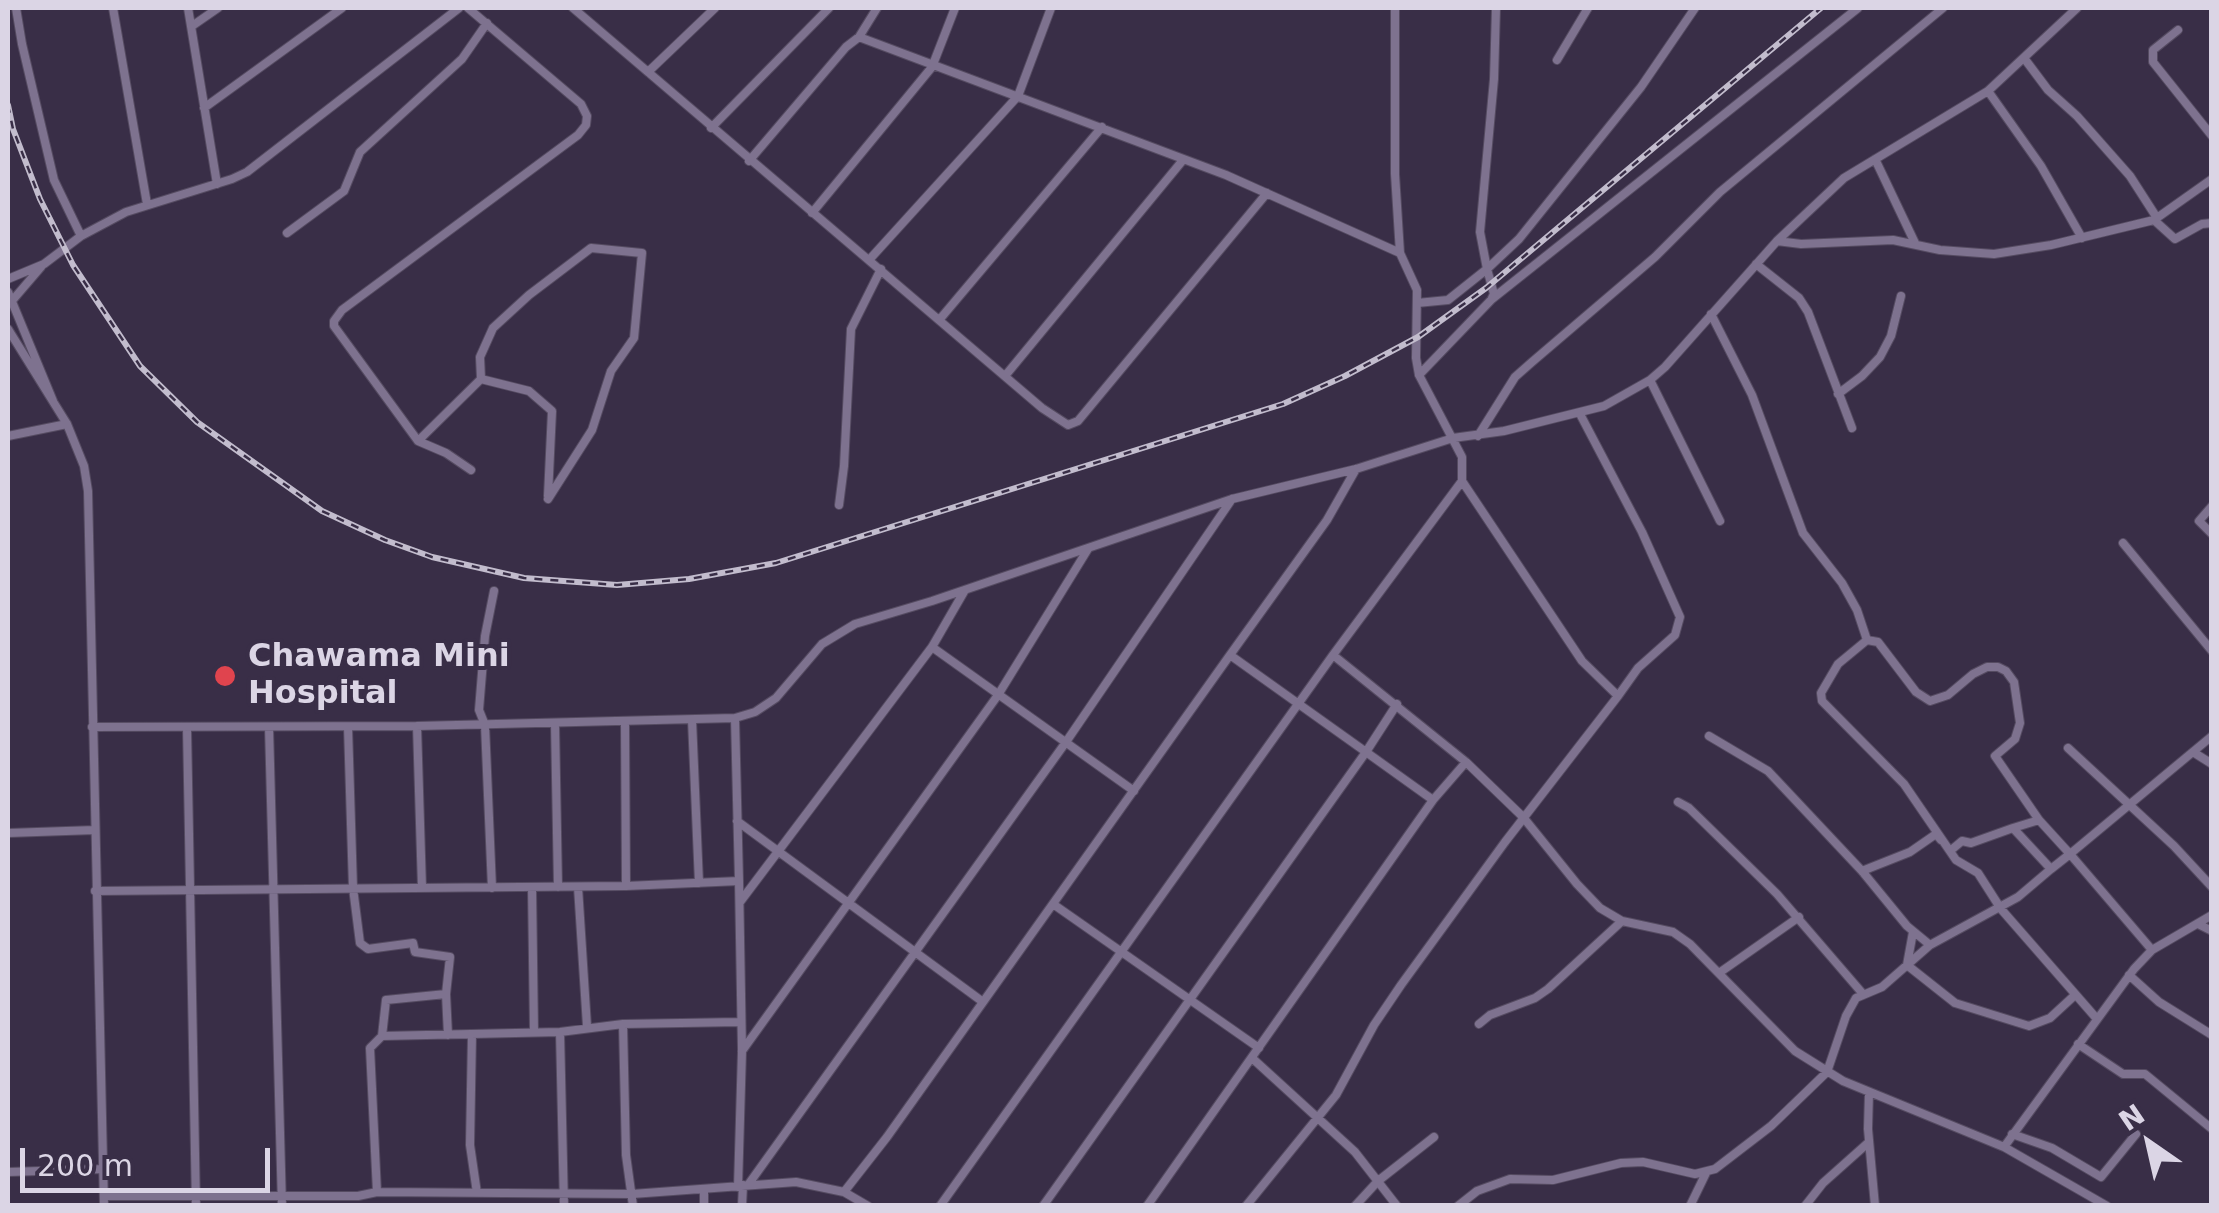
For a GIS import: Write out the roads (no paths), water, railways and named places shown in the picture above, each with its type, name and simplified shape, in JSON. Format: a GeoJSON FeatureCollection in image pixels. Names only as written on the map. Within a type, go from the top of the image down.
{"type":"FeatureCollection","features":[{"type":"Feature","properties":{"kind":"street"},"geometry":{"type":"LineString","coordinates":[[16,8],[54,180],[81,236]]}},
{"type":"Feature","properties":{"kind":"street"},"geometry":{"type":"LineString","coordinates":[[113,8],[147,204]]}},
{"type":"Feature","properties":{"kind":"street"},"geometry":{"type":"LineString","coordinates":[[188,8],[217,184]]}},
{"type":"Feature","properties":{"kind":"street"},"geometry":{"type":"LineString","coordinates":[[192,26],[218,8]]}},
{"type":"Feature","properties":{"kind":"street"},"geometry":{"type":"LineString","coordinates":[[204,108],[342,8]]}},
{"type":"Feature","properties":{"kind":"street"},"geometry":{"type":"LineString","coordinates":[[10,303],[44,264],[81,236],[147,204],[232,180],[261,162],[459,8]]}},
{"type":"Feature","properties":{"kind":"street"},"geometry":{"type":"LineString","coordinates":[[468,8],[581,104],[587,116],[586,125],[578,135],[336,316],[334,326],[418,441],[446,453],[470,470]]}},
{"type":"Feature","properties":{"kind":"street"},"geometry":{"type":"LineString","coordinates":[[574,8],[1005,376],[1058,420],[1074,425],[1267,192]]}},
{"type":"Feature","properties":{"kind":"street"},"geometry":{"type":"LineString","coordinates":[[583,16],[593,8]]}},
{"type":"Feature","properties":{"kind":"street"},"geometry":{"type":"LineString","coordinates":[[648,72],[715,8]]}},
{"type":"Feature","properties":{"kind":"street"},"geometry":{"type":"LineString","coordinates":[[711,128],[829,8]]}},
{"type":"Feature","properties":{"kind":"street"},"geometry":{"type":"LineString","coordinates":[[749,161],[846,46],[860,37],[877,8]]}},
{"type":"Feature","properties":{"kind":"street"},"geometry":{"type":"LineString","coordinates":[[812,213],[932,66],[955,8]]}},
{"type":"Feature","properties":{"kind":"street"},"geometry":{"type":"LineString","coordinates":[[869,260],[1018,96],[1051,8]]}},
{"type":"Feature","properties":{"kind":"street"},"geometry":{"type":"LineString","coordinates":[[940,1206],[1333,655],[1462,481],[1464,465],[1454,438],[1418,375],[1417,290],[1400,253],[1395,174],[1395,8]]}},
{"type":"Feature","properties":{"kind":"street"},"geometry":{"type":"LineString","coordinates":[[1492,299],[1480,232],[1494,79],[1496,8]]}},
{"type":"Feature","properties":{"kind":"street"},"geometry":{"type":"LineString","coordinates":[[1557,60],[1588,8]]}},
{"type":"Feature","properties":{"kind":"street"},"geometry":{"type":"LineString","coordinates":[[1417,302],[1448,300],[1519,239],[1640,87],[1695,8]]}},
{"type":"Feature","properties":{"kind":"street"},"geometry":{"type":"LineString","coordinates":[[1418,375],[1492,299],[1858,8]]}},
{"type":"Feature","properties":{"kind":"street"},"geometry":{"type":"LineString","coordinates":[[1478,436],[1516,377],[1532,362],[1655,257],[1720,192],[1943,8]]}},
{"type":"Feature","properties":{"kind":"street"},"geometry":{"type":"LineString","coordinates":[[92,727],[348,727],[735,718],[756,712],[776,698],[834,633],[855,624],[1232,499],[1356,470],[1454,438],[1580,414],[1624,396],[1650,380],[1776,241],[1844,178],[1988,91],[2076,8]]}},
{"type":"Feature","properties":{"kind":"street"},"geometry":{"type":"LineString","coordinates":[[287,233],[344,191],[360,152],[462,60],[486,23]]}},
{"type":"Feature","properties":{"kind":"street"},"geometry":{"type":"LineString","coordinates":[[2178,30],[2154,50],[2153,62],[2212,136]]}},
{"type":"Feature","properties":{"kind":"street"},"geometry":{"type":"LineString","coordinates":[[860,37],[1267,192],[1320,220],[1400,253]]}},
{"type":"Feature","properties":{"kind":"street"},"geometry":{"type":"LineString","coordinates":[[2024,58],[2048,90],[2072,110],[2130,176],[2156,219],[2175,239],[2202,224],[2212,223]]}},
{"type":"Feature","properties":{"kind":"street"},"geometry":{"type":"LineString","coordinates":[[1988,91],[2042,166],[2082,238]]}},
{"type":"Feature","properties":{"kind":"street"},"geometry":{"type":"LineString","coordinates":[[940,319],[1102,127]]}},
{"type":"Feature","properties":{"kind":"street"},"geometry":{"type":"LineString","coordinates":[[1875,159],[1915,243]]}},
{"type":"Feature","properties":{"kind":"street"},"geometry":{"type":"LineString","coordinates":[[1005,376],[1183,160]]}},
{"type":"Feature","properties":{"kind":"street"},"geometry":{"type":"LineString","coordinates":[[1776,241],[1801,244],[1893,240],[1964,254],[1994,254],[2156,219],[2212,179]]}},
{"type":"Feature","properties":{"kind":"street"},"geometry":{"type":"LineString","coordinates":[[418,441],[481,379],[480,357],[493,328],[529,295],[591,248],[642,253],[634,338],[611,371],[592,430],[548,500],[552,411],[528,392],[481,379]]}},
{"type":"Feature","properties":{"kind":"street"},"geometry":{"type":"LineString","coordinates":[[8,279],[44,264]]}},
{"type":"Feature","properties":{"kind":"street"},"geometry":{"type":"LineString","coordinates":[[1756,264],[1799,298],[1817,330],[1852,428]]}},
{"type":"Feature","properties":{"kind":"street"},"geometry":{"type":"LineString","coordinates":[[839,505],[851,328],[881,269]]}},
{"type":"Feature","properties":{"kind":"street"},"geometry":{"type":"LineString","coordinates":[[8,292],[84,466],[88,491],[104,1201],[196,1194],[282,1201],[358,1201],[377,1192],[632,1194],[796,1182],[844,1192],[868,1206]]}},
{"type":"Feature","properties":{"kind":"street"},"geometry":{"type":"LineString","coordinates":[[1838,394],[1880,358],[1891,336],[1901,296]]}},
{"type":"Feature","properties":{"kind":"street"},"geometry":{"type":"LineString","coordinates":[[1711,314],[1752,396],[1803,533],[1842,582],[1867,640]]}},
{"type":"Feature","properties":{"kind":"street"},"geometry":{"type":"LineString","coordinates":[[8,329],[53,401]]}},
{"type":"Feature","properties":{"kind":"street"},"geometry":{"type":"LineString","coordinates":[[1650,380],[1720,521]]}},
{"type":"Feature","properties":{"kind":"street"},"geometry":{"type":"LineString","coordinates":[[1246,1206],[1336,1095],[1374,1025],[1523,817],[1638,668],[1675,635],[1681,622],[1642,532],[1580,414]]}},
{"type":"Feature","properties":{"kind":"street"},"geometry":{"type":"LineString","coordinates":[[8,436],[67,424]]}},
{"type":"Feature","properties":{"kind":"street"},"geometry":{"type":"LineString","coordinates":[[844,1192],[1327,520],[1356,470]]}},
{"type":"Feature","properties":{"kind":"street"},"geometry":{"type":"LineString","coordinates":[[1462,481],[1582,661],[1618,696]]}},
{"type":"Feature","properties":{"kind":"street"},"geometry":{"type":"LineString","coordinates":[[743,1186],[1066,742],[1232,499]]}},
{"type":"Feature","properties":{"kind":"street"},"geometry":{"type":"LineString","coordinates":[[2212,506],[2199,521],[2212,534]]}},
{"type":"Feature","properties":{"kind":"street"},"geometry":{"type":"LineString","coordinates":[[2124,543],[2212,651]]}},
{"type":"Feature","properties":{"kind":"street"},"geometry":{"type":"LineString","coordinates":[[742,1052],[998,695],[1089,548]]}},
{"type":"Feature","properties":{"kind":"street"},"geometry":{"type":"LineString","coordinates":[[492,888],[485,725],[479,710],[485,636],[494,590]]}},
{"type":"Feature","properties":{"kind":"street"},"geometry":{"type":"LineString","coordinates":[[740,902],[932,647],[965,590]]}},
{"type":"Feature","properties":{"kind":"street"},"geometry":{"type":"LineString","coordinates":[[1950,852],[1915,796],[1820,697],[1838,664],[1867,640],[1878,642],[1916,692],[1930,701],[1948,695],[1973,674],[1987,668],[1998,667],[2006,672],[2014,682],[2020,723],[2015,740],[1995,756],[2039,820],[2152,950]]}},
{"type":"Feature","properties":{"kind":"street"},"geometry":{"type":"LineString","coordinates":[[932,647],[1134,790]]}},
{"type":"Feature","properties":{"kind":"street"},"geometry":{"type":"LineString","coordinates":[[1230,655],[1433,800]]}},
{"type":"Feature","properties":{"kind":"street"},"geometry":{"type":"LineString","coordinates":[[1333,655],[1466,762],[1523,817],[1600,908],[1622,921],[1672,932],[1719,973],[1776,1036],[1827,1072],[2004,1147],[2106,1206]]}},
{"type":"Feature","properties":{"kind":"street"},"geometry":{"type":"LineString","coordinates":[[1043,1206],[1397,704]]}},
{"type":"Feature","properties":{"kind":"street"},"geometry":{"type":"LineString","coordinates":[[735,718],[742,1206]]}},
{"type":"Feature","properties":{"kind":"street"},"geometry":{"type":"LineString","coordinates":[[692,720],[698,883]]}},
{"type":"Feature","properties":{"kind":"street"},"geometry":{"type":"LineString","coordinates":[[625,722],[626,886]]}},
{"type":"Feature","properties":{"kind":"street"},"geometry":{"type":"LineString","coordinates":[[555,723],[558,886]]}},
{"type":"Feature","properties":{"kind":"street"},"geometry":{"type":"LineString","coordinates":[[417,726],[422,888]]}},
{"type":"Feature","properties":{"kind":"street"},"geometry":{"type":"LineString","coordinates":[[270,727],[282,1201]]}},
{"type":"Feature","properties":{"kind":"street"},"geometry":{"type":"LineString","coordinates":[[348,727],[353,888],[363,948],[413,943],[415,952],[450,957],[446,994],[448,1035]]}},
{"type":"Feature","properties":{"kind":"street"},"geometry":{"type":"LineString","coordinates":[[187,728],[196,1206]]}},
{"type":"Feature","properties":{"kind":"street"},"geometry":{"type":"LineString","coordinates":[[1708,736],[1768,771],[1862,870],[1912,931],[1930,945]]}},
{"type":"Feature","properties":{"kind":"street"},"geometry":{"type":"LineString","coordinates":[[1690,1206],[1706,1173],[1759,1136],[1827,1072],[1850,1006],[1862,994],[1874,991],[1930,945],[2001,909],[2212,736]]}},
{"type":"Feature","properties":{"kind":"street"},"geometry":{"type":"LineString","coordinates":[[2068,748],[2212,887]]}},
{"type":"Feature","properties":{"kind":"street"},"geometry":{"type":"LineString","coordinates":[[2193,752],[2212,764]]}},
{"type":"Feature","properties":{"kind":"street"},"geometry":{"type":"LineString","coordinates":[[1146,1206],[1433,800],[1466,762]]}},
{"type":"Feature","properties":{"kind":"street"},"geometry":{"type":"LineString","coordinates":[[1678,802],[1689,808],[1798,917],[1862,994]]}},
{"type":"Feature","properties":{"kind":"street"},"geometry":{"type":"LineString","coordinates":[[1950,852],[1962,841],[1971,843],[2039,820]]}},
{"type":"Feature","properties":{"kind":"street"},"geometry":{"type":"LineString","coordinates":[[737,821],[983,1002]]}},
{"type":"Feature","properties":{"kind":"street"},"geometry":{"type":"LineString","coordinates":[[2013,828],[2051,869]]}},
{"type":"Feature","properties":{"kind":"street"},"geometry":{"type":"LineString","coordinates":[[8,832],[95,830]]}},
{"type":"Feature","properties":{"kind":"street"},"geometry":{"type":"LineString","coordinates":[[1862,870],[1910,852],[1936,834],[1956,860],[1978,873],[2001,909],[2097,1019]]}},
{"type":"Feature","properties":{"kind":"street"},"geometry":{"type":"LineString","coordinates":[[95,890],[492,888],[739,881]]}},
{"type":"Feature","properties":{"kind":"street"},"geometry":{"type":"LineString","coordinates":[[578,886],[587,1026]]}},
{"type":"Feature","properties":{"kind":"street"},"geometry":{"type":"LineString","coordinates":[[532,887],[534,1032]]}},
{"type":"Feature","properties":{"kind":"street"},"geometry":{"type":"LineString","coordinates":[[1053,904],[1258,1048]]}},
{"type":"Feature","properties":{"kind":"street"},"geometry":{"type":"LineString","coordinates":[[2004,1147],[2129,975],[2152,950],[2212,915]]}},
{"type":"Feature","properties":{"kind":"street"},"geometry":{"type":"LineString","coordinates":[[1719,973],[1798,917]]}},
{"type":"Feature","properties":{"kind":"street"},"geometry":{"type":"LineString","coordinates":[[1480,1024],[1490,1015],[1548,989],[1622,921]]}},
{"type":"Feature","properties":{"kind":"street"},"geometry":{"type":"LineString","coordinates":[[2198,924],[2212,931]]}},
{"type":"Feature","properties":{"kind":"street"},"geometry":{"type":"LineString","coordinates":[[1907,965],[1912,931]]}},
{"type":"Feature","properties":{"kind":"street"},"geometry":{"type":"LineString","coordinates":[[1907,965],[1948,1000],[2029,1026],[2050,1018],[2076,995]]}},
{"type":"Feature","properties":{"kind":"street"},"geometry":{"type":"LineString","coordinates":[[2129,975],[2159,1002],[2212,1035]]}},
{"type":"Feature","properties":{"kind":"street"},"geometry":{"type":"LineString","coordinates":[[377,1192],[370,1048],[382,1036],[386,1000],[446,994]]}},
{"type":"Feature","properties":{"kind":"street"},"geometry":{"type":"LineString","coordinates":[[382,1036],[740,1022]]}},
{"type":"Feature","properties":{"kind":"street"},"geometry":{"type":"LineString","coordinates":[[623,1024],[626,1155],[633,1206]]}},
{"type":"Feature","properties":{"kind":"street"},"geometry":{"type":"LineString","coordinates":[[560,1032],[564,1206]]}},
{"type":"Feature","properties":{"kind":"street"},"geometry":{"type":"LineString","coordinates":[[472,1034],[477,1194]]}},
{"type":"Feature","properties":{"kind":"street"},"geometry":{"type":"LineString","coordinates":[[2078,1044],[2123,1074],[2145,1074],[2212,1129]]}},
{"type":"Feature","properties":{"kind":"street"},"geometry":{"type":"LineString","coordinates":[[1252,1058],[1355,1152],[1397,1206]]}},
{"type":"Feature","properties":{"kind":"street"},"geometry":{"type":"LineString","coordinates":[[1869,1092],[1875,1206]]}},
{"type":"Feature","properties":{"kind":"street"},"geometry":{"type":"LineString","coordinates":[[2012,1134],[2052,1148],[2101,1177],[2136,1134]]}},
{"type":"Feature","properties":{"kind":"street"},"geometry":{"type":"LineString","coordinates":[[1355,1206],[1378,1181],[1434,1136]]}},
{"type":"Feature","properties":{"kind":"street"},"geometry":{"type":"LineString","coordinates":[[1805,1206],[1822,1183],[1869,1142]]}},
{"type":"Feature","properties":{"kind":"street"},"geometry":{"type":"LineString","coordinates":[[1458,1206],[1494,1184],[1528,1178],[1554,1180],[1621,1163],[1643,1162],[1706,1173]]}},
{"type":"Feature","properties":{"kind":"street"},"geometry":{"type":"LineString","coordinates":[[8,1172],[103,1169]]}},
{"type":"Feature","properties":{"kind":"street"},"geometry":{"type":"LineString","coordinates":[[704,1190],[704,1206]]}},
{"type":"Feature","properties":{"kind":"street"},"geometry":{"type":"LineString","coordinates":[[429,1194],[429,1206]]}},
{"type":"Feature","properties":{"kind":"street"},"geometry":{"type":"LineString","coordinates":[[502,1194],[502,1206]]}},
{"type":"Feature","properties":{"kind":"railway"},"geometry":{"type":"LineString","coordinates":[[8,105],[13,129],[40,199],[73,265],[140,366],[197,422],[322,511],[385,540],[432,557],[524,578],[617,585],[689,579],[776,563],[1283,404],[1345,376],[1418,337],[1486,288],[1821,8]]}},
{"type":"Feature","properties":{"kind":"place","name":"Chawama Mini Hospital"},"geometry":{"type":"Point","coordinates":[225,676]}}]}
